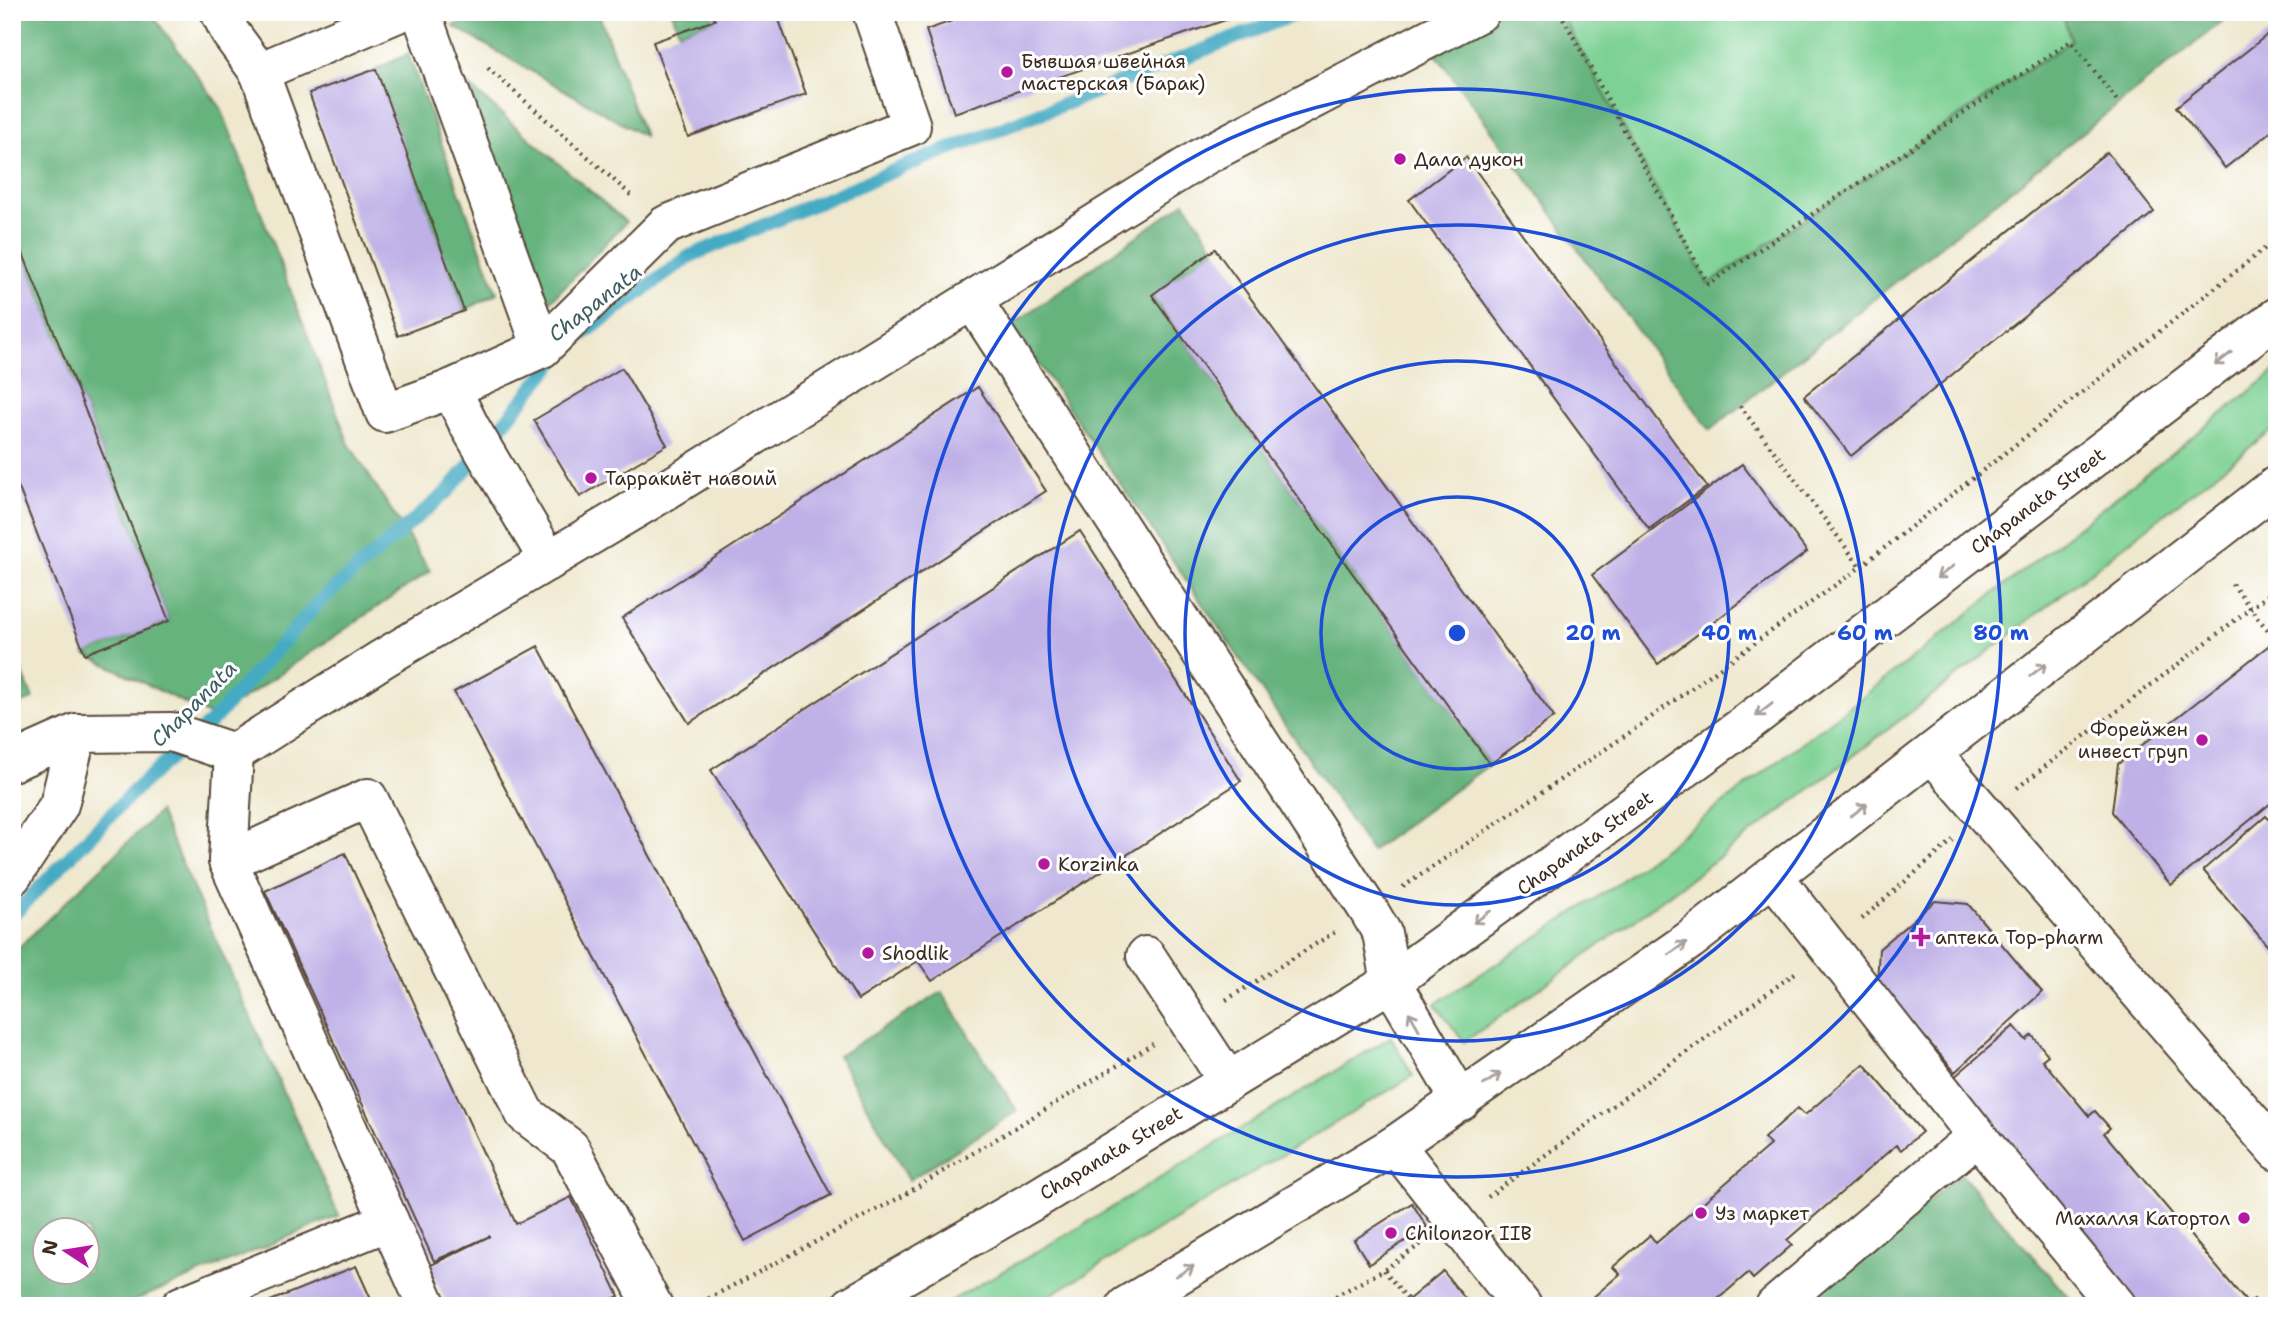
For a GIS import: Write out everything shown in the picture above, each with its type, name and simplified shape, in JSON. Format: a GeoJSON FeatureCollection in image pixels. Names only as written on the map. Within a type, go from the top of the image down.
{"type":"FeatureCollection","features":[{"type":"Feature","properties":{"kind":"street"},"geometry":{"type":"LineString","coordinates":[[220,12],[230,34],[259,72],[385,413],[451,389],[542,348],[666,225],[911,126],[872,12]]}},
{"type":"Feature","properties":{"kind":"street"},"geometry":{"type":"LineString","coordinates":[[259,72],[400,12]]}},
{"type":"Feature","properties":{"kind":"street"},"geometry":{"type":"LineString","coordinates":[[421,12],[542,348]]}},
{"type":"Feature","properties":{"kind":"street"},"geometry":{"type":"LineString","coordinates":[[234,753],[382,659],[549,561],[974,301],[1204,156],[1480,12]]}},
{"type":"Feature","properties":{"kind":"street"},"geometry":{"type":"LineString","coordinates":[[974,301],[1369,911],[1382,933],[1391,982],[1461,1101]]}},
{"type":"Feature","properties":{"kind":"street","name":"Chapanata Street"},"geometry":{"type":"LineString","coordinates":[[851,1306],[1036,1199],[1391,982],[1739,729],[2277,317]]}},
{"type":"Feature","properties":{"kind":"street"},"geometry":{"type":"LineString","coordinates":[[451,389],[470,428],[549,561]]}},
{"type":"Feature","properties":{"kind":"street"},"geometry":{"type":"LineString","coordinates":[[1126,1306],[1395,1145],[1690,940],[2277,485]]}},
{"type":"Feature","properties":{"kind":"street"},"geometry":{"type":"LineString","coordinates":[[12,762],[77,733],[171,732],[234,753]]}},
{"type":"Feature","properties":{"kind":"street"},"geometry":{"type":"LineString","coordinates":[[12,876],[59,805],[77,733]]}},
{"type":"Feature","properties":{"kind":"street"},"geometry":{"type":"LineString","coordinates":[[234,753],[228,861],[426,1306]]}},
{"type":"Feature","properties":{"kind":"street"},"geometry":{"type":"LineString","coordinates":[[1932,753],[2277,1151]]}},
{"type":"Feature","properties":{"kind":"street"},"geometry":{"type":"LineString","coordinates":[[228,861],[369,798],[525,1114],[569,1149],[653,1306]]}},
{"type":"Feature","properties":{"kind":"street"},"geometry":{"type":"LineString","coordinates":[[1773,876],[1977,1136],[2116,1306]]}},
{"type":"Feature","properties":{"kind":"street"},"geometry":{"type":"LineString","coordinates":[[1146,956],[1192,1021],[1228,1081]]}},
{"type":"Feature","properties":{"kind":"street"},"geometry":{"type":"LineString","coordinates":[[1775,1306],[1977,1136]]}},
{"type":"Feature","properties":{"kind":"street"},"geometry":{"type":"LineString","coordinates":[[1395,1145],[1522,1306]]}},
{"type":"Feature","properties":{"kind":"street"},"geometry":{"type":"LineString","coordinates":[[181,1306],[389,1221]]}},
{"type":"Feature","properties":{"kind":"path"},"geometry":{"type":"LineString","coordinates":[[1560,12],[1708,284],[2071,41],[2119,103]]}},
{"type":"Feature","properties":{"kind":"path"},"geometry":{"type":"LineString","coordinates":[[479,59],[666,225]]}},
{"type":"Feature","properties":{"kind":"path"},"geometry":{"type":"LineString","coordinates":[[695,1306],[899,1198],[1369,911],[1629,733],[1859,565],[2277,239]]}},
{"type":"Feature","properties":{"kind":"path"},"geometry":{"type":"LineString","coordinates":[[1740,406],[1859,565]]}},
{"type":"Feature","properties":{"kind":"path"},"geometry":{"type":"LineString","coordinates":[[2232,584],[2275,640]]}},
{"type":"Feature","properties":{"kind":"path"},"geometry":{"type":"LineString","coordinates":[[1317,1306],[1384,1270],[1454,1222],[1829,949],[1984,813],[2277,588]]}},
{"type":"Feature","properties":{"kind":"path"},"geometry":{"type":"LineString","coordinates":[[1384,1270],[1408,1300]]}},
{"type":"Feature","properties":{"kind":"green space"},"geometry":{"type":"Polygon","coordinates":[[[12,12],[150,12],[221,108],[349,444],[430,571],[215,718],[85,654],[169,621],[12,225],[12,12]]]}},
{"type":"Feature","properties":{"kind":"green space"},"geometry":{"type":"Polygon","coordinates":[[[490,12],[598,12],[644,136],[453,26],[490,12]]]}},
{"type":"Feature","properties":{"kind":"green space"},"geometry":{"type":"Polygon","coordinates":[[[672,12],[712,12],[715,20],[679,32],[672,12]]]}},
{"type":"Feature","properties":{"kind":"green space"},"geometry":{"type":"Polygon","coordinates":[[[1480,12],[1560,12],[1708,284],[2071,41],[2062,12],[2234,12],[1710,430],[1425,39],[1480,12]]]}},
{"type":"Feature","properties":{"kind":"green space"},"geometry":{"type":"Polygon","coordinates":[[[1560,12],[2062,12],[2071,41],[1708,284],[1560,12]]]}},
{"type":"Feature","properties":{"kind":"green space"},"geometry":{"type":"Polygon","coordinates":[[[408,54],[497,293],[464,311],[376,69],[408,54]]]}},
{"type":"Feature","properties":{"kind":"green space"},"geometry":{"type":"Polygon","coordinates":[[[468,85],[626,222],[545,307],[468,85]]]}},
{"type":"Feature","properties":{"kind":"green space"},"geometry":{"type":"Polygon","coordinates":[[[1185,202],[1215,249],[1152,296],[1490,764],[1371,851],[1012,325],[1185,202]]]}},
{"type":"Feature","properties":{"kind":"green space"},"geometry":{"type":"Polygon","coordinates":[[[2277,370],[2277,426],[1773,817],[1464,1042],[1435,1004],[1614,886],[1864,696],[2277,370]]]}},
{"type":"Feature","properties":{"kind":"green space"},"geometry":{"type":"Polygon","coordinates":[[[12,647],[33,699],[12,707],[12,647]]]}},
{"type":"Feature","properties":{"kind":"green space"},"geometry":{"type":"Polygon","coordinates":[[[159,812],[339,1216],[121,1306],[12,1306],[12,954],[159,812]]]}},
{"type":"Feature","properties":{"kind":"green space"},"geometry":{"type":"Polygon","coordinates":[[[942,992],[1017,1111],[909,1180],[838,1056],[942,992]]]}},
{"type":"Feature","properties":{"kind":"green space"},"geometry":{"type":"Polygon","coordinates":[[[1391,1037],[1413,1076],[1032,1306],[942,1306],[1080,1227],[1391,1037]]]}},
{"type":"Feature","properties":{"kind":"green space"},"geometry":{"type":"Polygon","coordinates":[[[1961,1174],[2076,1306],[1800,1306],[1961,1174]]]}},
{"type":"Feature","properties":{"kind":"building"},"geometry":{"type":"Polygon","coordinates":[[[712,12],[776,12],[806,94],[688,137],[653,42],[715,20],[712,12]]]}},
{"type":"Feature","properties":{"kind":"building","name":"Бывшая швейная мастерская (Барак)"},"geometry":{"type":"Polygon","coordinates":[[[978,12],[1246,13],[954,113],[926,30],[978,12]]]}},
{"type":"Feature","properties":{"kind":"building"},"geometry":{"type":"Polygon","coordinates":[[[2277,27],[2277,127],[2225,168],[2176,107],[2277,27]]]}},
{"type":"Feature","properties":{"kind":"building"},"geometry":{"type":"Polygon","coordinates":[[[376,69],[464,311],[398,336],[309,93],[376,69]]]}},
{"type":"Feature","properties":{"kind":"building"},"geometry":{"type":"Polygon","coordinates":[[[2107,152],[2154,212],[1851,456],[1804,396],[2107,152]]]}},
{"type":"Feature","properties":{"kind":"building"},"geometry":{"type":"Polygon","coordinates":[[[1466,157],[1707,487],[1649,529],[1409,200],[1466,157]]]}},
{"type":"Feature","properties":{"kind":"building"},"geometry":{"type":"Polygon","coordinates":[[[12,226],[169,621],[85,654],[12,471],[12,226]]]}},
{"type":"Feature","properties":{"kind":"building"},"geometry":{"type":"Polygon","coordinates":[[[1215,249],[1554,717],[1490,764],[1152,295],[1215,249]]]}},
{"type":"Feature","properties":{"kind":"building"},"geometry":{"type":"Polygon","coordinates":[[[622,368],[667,445],[580,497],[534,420],[622,368]]]}},
{"type":"Feature","properties":{"kind":"building"},"geometry":{"type":"Polygon","coordinates":[[[978,387],[1046,491],[689,723],[622,618],[978,387]]]}},
{"type":"Feature","properties":{"kind":"building"},"geometry":{"type":"Polygon","coordinates":[[[1742,464],[1807,552],[1658,664],[1592,575],[1742,464]]]}},
{"type":"Feature","properties":{"kind":"building"},"geometry":{"type":"Polygon","coordinates":[[[1080,531],[1241,781],[932,981],[918,961],[858,1000],[711,770],[1080,531]]]}},
{"type":"Feature","properties":{"kind":"building"},"geometry":{"type":"Polygon","coordinates":[[[2277,639],[2277,798],[2171,885],[2112,812],[2118,764],[2277,639]]]}},
{"type":"Feature","properties":{"kind":"building"},"geometry":{"type":"Polygon","coordinates":[[[538,646],[831,1195],[745,1241],[454,692],[538,646]]]}},
{"type":"Feature","properties":{"kind":"building"},"geometry":{"type":"Polygon","coordinates":[[[2266,816],[2277,828],[2277,957],[2203,870],[2266,816]]]}},
{"type":"Feature","properties":{"kind":"building"},"geometry":{"type":"Polygon","coordinates":[[[345,853],[516,1224],[571,1197],[619,1296],[600,1306],[448,1306],[429,1266],[490,1236],[434,1261],[265,891],[345,853]]]}},
{"type":"Feature","properties":{"kind":"building"},"geometry":{"type":"Polygon","coordinates":[[[1935,901],[1968,904],[2042,992],[1955,1072],[1877,982],[1879,949],[1935,901]]]}},
{"type":"Feature","properties":{"kind":"building"},"geometry":{"type":"Polygon","coordinates":[[[2014,1026],[2026,1040],[2032,1035],[2048,1055],[2042,1060],[2089,1116],[2095,1111],[2110,1128],[2104,1133],[2248,1304],[2254,1299],[2259,1306],[2141,1306],[1946,1084],[2014,1026]]]}},
{"type":"Feature","properties":{"kind":"building"},"geometry":{"type":"Polygon","coordinates":[[[1864,1064],[1922,1132],[1901,1150],[1896,1145],[1787,1240],[1792,1245],[1753,1279],[1748,1273],[1710,1306],[1583,1306],[1620,1274],[1613,1267],[1650,1235],[1656,1243],[1770,1145],[1764,1138],[1798,1108],[1805,1115],[1864,1064]]]}},
{"type":"Feature","properties":{"kind":"building","name":"Chilonzor IIB"},"geometry":{"type":"Polygon","coordinates":[[[1412,1203],[1427,1227],[1369,1264],[1354,1240],[1412,1203]]]}},
{"type":"Feature","properties":{"kind":"building"},"geometry":{"type":"Polygon","coordinates":[[[356,1266],[374,1306],[258,1306],[356,1266]]]}},
{"type":"Feature","properties":{"kind":"building"},"geometry":{"type":"Polygon","coordinates":[[[1443,1271],[1471,1306],[1401,1306],[1408,1300],[1443,1271]]]}},
{"type":"Feature","properties":{"kind":"waterway","name":"Chapanata"},"geometry":{"type":"LineString","coordinates":[[12,916],[135,790],[215,718],[319,602],[448,491],[568,345],[690,256],[905,166],[1301,12]]}},
{"type":"Feature","properties":{"kind":"place","name":"Бывшая швейная мастерская (Барак)"},"geometry":{"type":"Point","coordinates":[1007,72]}},
{"type":"Feature","properties":{"kind":"place","name":"Дала дукон"},"geometry":{"type":"Point","coordinates":[1400,159]}},
{"type":"Feature","properties":{"kind":"place","name":"Тарракиёт навоий"},"geometry":{"type":"Point","coordinates":[591,478]}},
{"type":"Feature","properties":{"kind":"place","name":"Форейжен инвест груп"},"geometry":{"type":"Point","coordinates":[2202,740]}},
{"type":"Feature","properties":{"kind":"place","name":"Korzinka"},"geometry":{"type":"Point","coordinates":[1044,864]}},
{"type":"Feature","properties":{"kind":"place","name":"аптека Top-pharm"},"geometry":{"type":"Point","coordinates":[1921,937]}},
{"type":"Feature","properties":{"kind":"place","name":"Shodlik"},"geometry":{"type":"Point","coordinates":[868,953]}},
{"type":"Feature","properties":{"kind":"place","name":"Уз маркет"},"geometry":{"type":"Point","coordinates":[1701,1213]}},
{"type":"Feature","properties":{"kind":"place","name":"Махалля Катортол"},"geometry":{"type":"Point","coordinates":[2244,1218]}},
{"type":"Feature","properties":{"kind":"place","name":"Chilonzor IIB"},"geometry":{"type":"Point","coordinates":[1391,1233]}}]}
